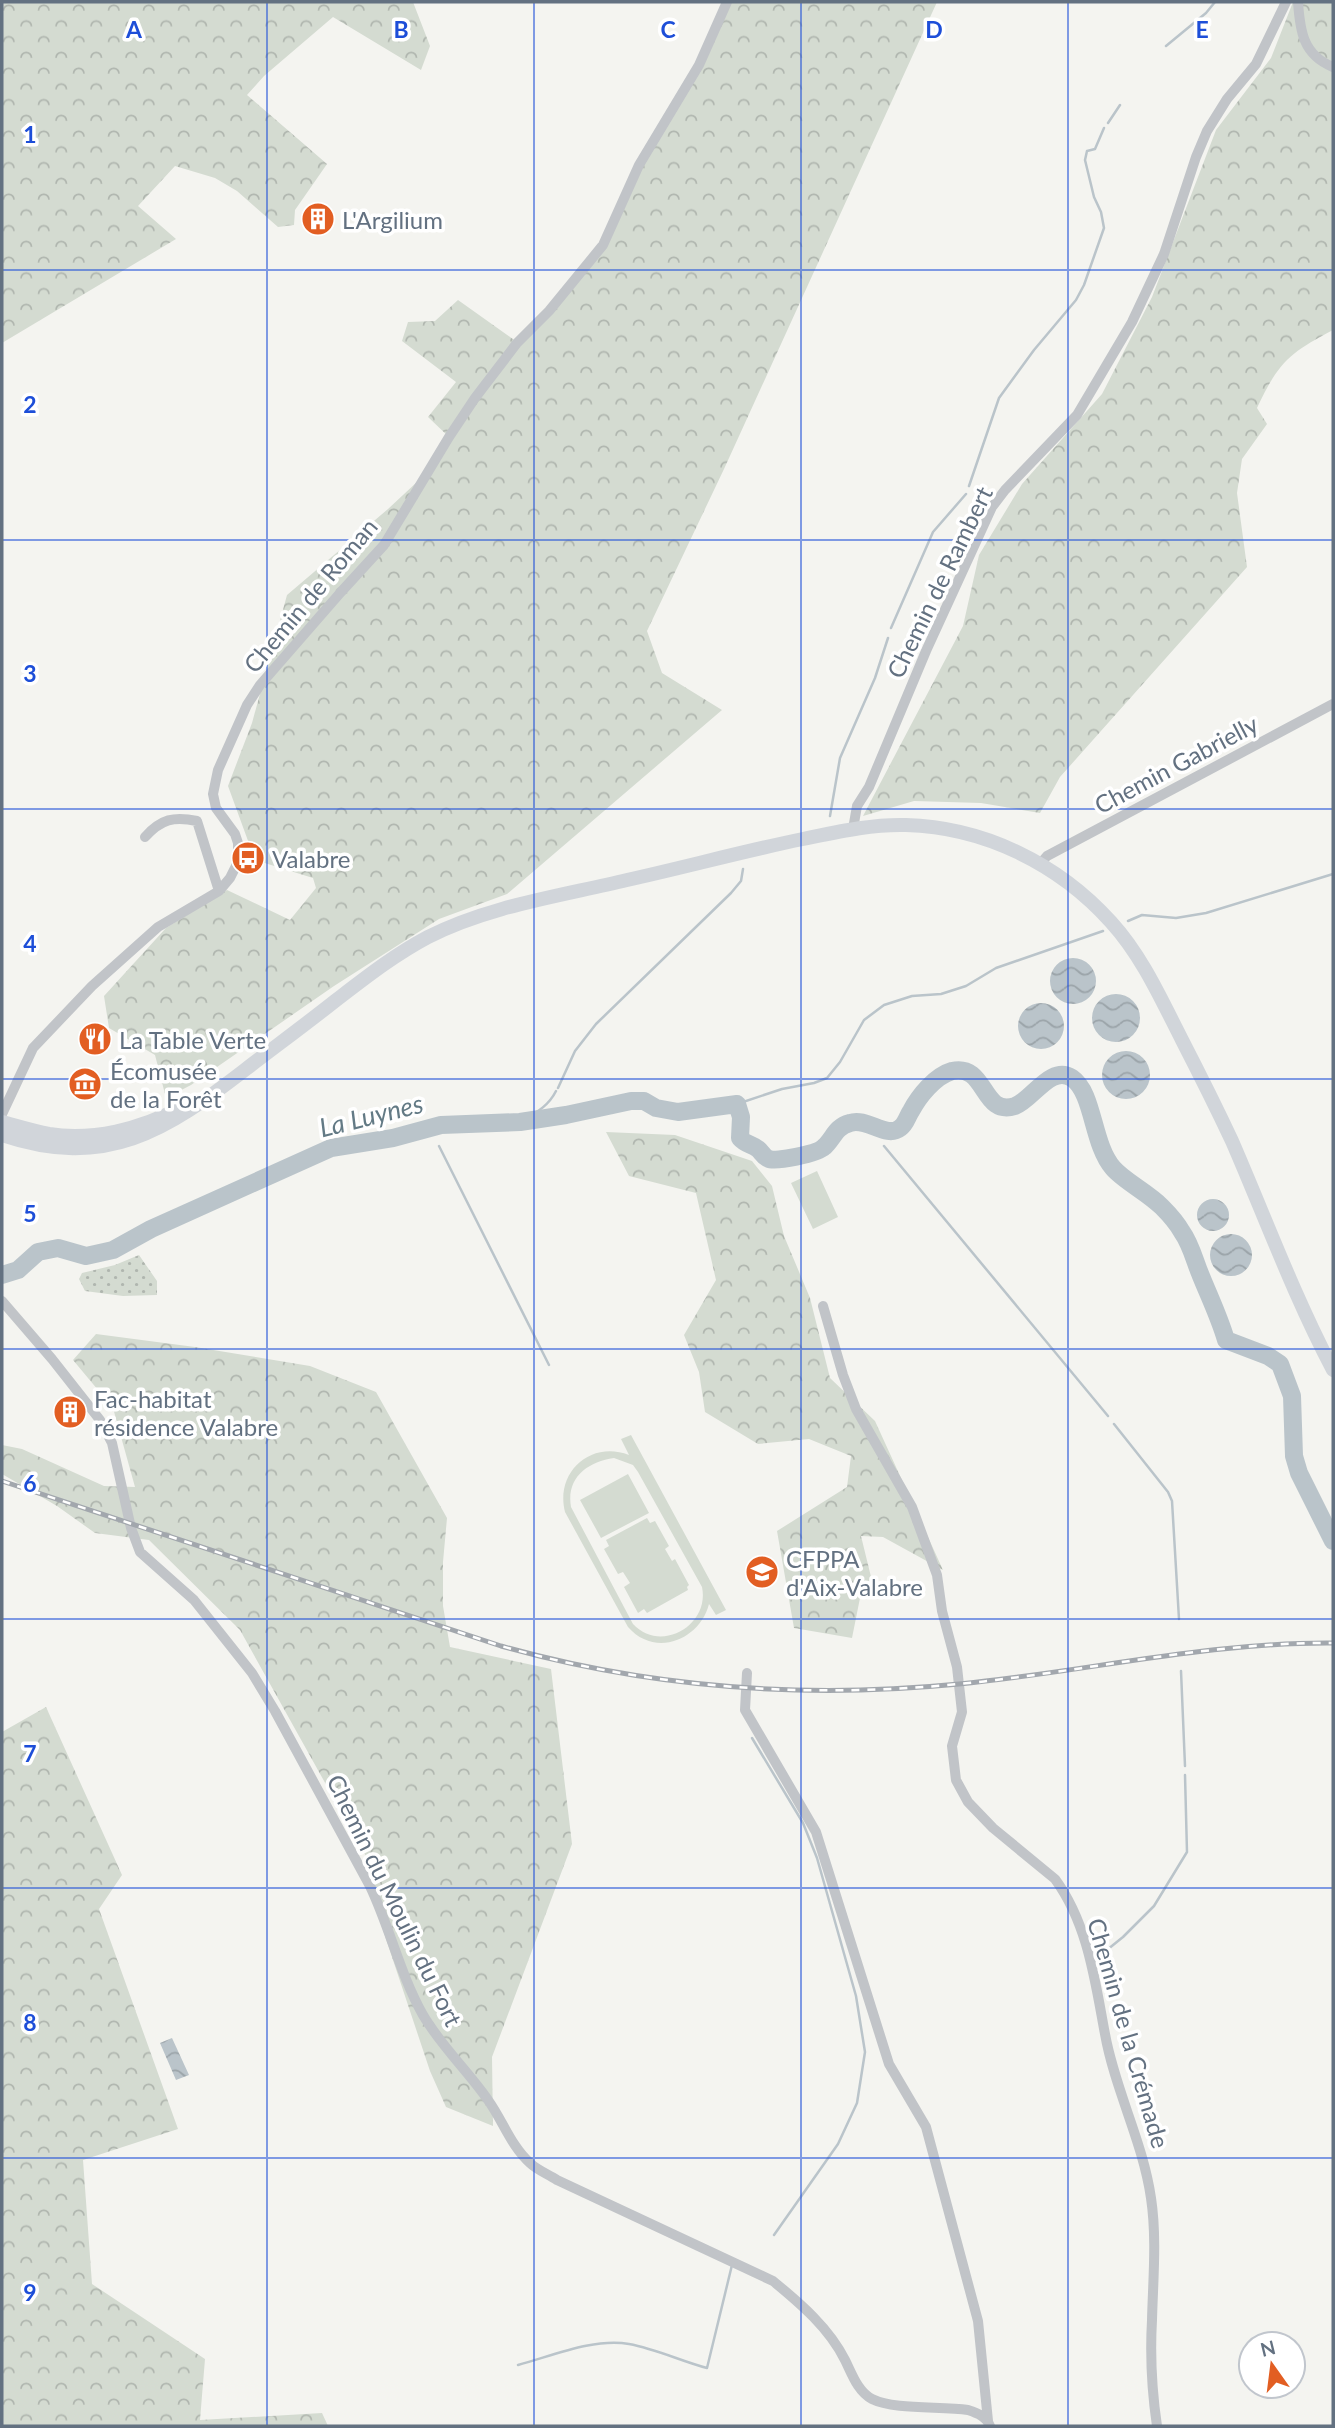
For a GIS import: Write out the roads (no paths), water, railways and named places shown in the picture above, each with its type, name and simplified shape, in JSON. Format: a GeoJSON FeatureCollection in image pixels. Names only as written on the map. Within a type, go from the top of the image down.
{"type":"FeatureCollection","features":[{"type":"Feature","properties":{"kind":"main road"},"geometry":{"type":"LineString","coordinates":[[2,1135],[41,1146],[65,1149],[118,1144],[146,1135],[204,1102],[384,964],[430,936],[498,911],[751,849],[853,829],[907,825],[941,828],[993,842],[1041,863],[1080,892],[1109,919],[1130,944],[1143,964],[1231,1139],[1333,1370]]}},
{"type":"Feature","properties":{"kind":"main road"},"geometry":{"type":"LineString","coordinates":[[2,1122],[48,1134],[70,1136],[118,1131],[148,1123],[194,1100],[272,1050]]}},
{"type":"Feature","properties":{"kind":"street","name":"Chemin de Roman"},"geometry":{"type":"LineString","coordinates":[[2,1114],[33,1048],[92,986],[158,927],[219,891],[238,862],[235,834],[216,808],[213,794],[218,770],[247,705],[260,685],[384,545],[475,398],[517,342],[549,311],[603,245],[639,165],[699,65],[727,2]]}},
{"type":"Feature","properties":{"kind":"street","name":"Chemin de Rambert"},"geometry":{"type":"LineString","coordinates":[[853,829],[857,806],[869,787],[926,651],[992,507],[1077,415],[1132,322],[1164,254],[1207,131],[1227,99],[1256,64],[1286,2]]}},
{"type":"Feature","properties":{"kind":"street"},"geometry":{"type":"LineString","coordinates":[[1298,2],[1299,23],[1309,51],[1333,67]]}},
{"type":"Feature","properties":{"kind":"street","name":"Chemin Gabrielly"},"geometry":{"type":"LineString","coordinates":[[1041,863],[1047,856],[1333,704]]}},
{"type":"Feature","properties":{"kind":"street"},"geometry":{"type":"LineString","coordinates":[[145,837],[157,824],[173,819],[197,821],[219,891]]}},
{"type":"Feature","properties":{"kind":"street","name":"Chemin du Moulin du Fort"},"geometry":{"type":"LineString","coordinates":[[2,1301],[100,1420],[112,1443],[131,1528],[140,1552],[194,1600],[252,1673],[370,1886],[383,1914],[404,1975],[421,2011],[442,2043],[484,2094],[521,2154],[531,2165],[557,2179],[774,2281],[803,2306],[829,2335],[840,2350],[859,2388],[869,2398],[883,2403],[968,2410],[979,2414],[989,2423]]}},
{"type":"Feature","properties":{"kind":"street","name":"Chemin de la Crémade"},"geometry":{"type":"LineString","coordinates":[[823,1306],[856,1409],[912,1507],[937,1575],[957,1667],[962,1712],[952,1746],[956,1780],[968,1802],[993,1828],[1055,1879],[1063,1889],[1086,1941],[1116,2080],[1145,2169],[1152,2200],[1155,2286],[1152,2321],[1157,2426]]}},
{"type":"Feature","properties":{"kind":"street"},"geometry":{"type":"LineString","coordinates":[[747,1673],[745,1710],[816,1832],[889,2064],[926,2127],[978,2321],[989,2423]]}},
{"type":"Feature","properties":{"kind":"water"},"geometry":{"type":"Polygon","coordinates":[[[1073,958],[1089,965],[1096,981],[1089,997],[1073,1004],[1057,997],[1050,981],[1057,965],[1073,958]]]}},
{"type":"Feature","properties":{"kind":"water"},"geometry":{"type":"Polygon","coordinates":[[[1116,994],[1125,995],[1133,1001],[1139,1009],[1139,1027],[1133,1035],[1125,1041],[1116,1042],[1107,1041],[1099,1035],[1093,1027],[1092,1018],[1093,1009],[1099,1001],[1107,995],[1116,994]]]}},
{"type":"Feature","properties":{"kind":"water"},"geometry":{"type":"Polygon","coordinates":[[[1041,1003],[1057,1010],[1064,1026],[1057,1042],[1041,1049],[1025,1042],[1018,1026],[1025,1010],[1041,1003]]]}},
{"type":"Feature","properties":{"kind":"water"},"geometry":{"type":"Polygon","coordinates":[[[1126,1051],[1135,1052],[1143,1058],[1149,1066],[1149,1084],[1143,1092],[1135,1098],[1126,1099],[1117,1098],[1109,1092],[1103,1084],[1102,1075],[1103,1066],[1109,1058],[1117,1052],[1126,1051]]]}},
{"type":"Feature","properties":{"kind":"water"},"geometry":{"type":"Polygon","coordinates":[[[1213,1199],[1224,1204],[1229,1215],[1224,1226],[1213,1231],[1202,1226],[1197,1215],[1202,1204],[1213,1199]]]}},
{"type":"Feature","properties":{"kind":"water"},"geometry":{"type":"Polygon","coordinates":[[[1231,1234],[1246,1240],[1252,1255],[1246,1270],[1231,1276],[1216,1270],[1210,1255],[1216,1240],[1231,1234]]]}},
{"type":"Feature","properties":{"kind":"water"},"geometry":{"type":"Polygon","coordinates":[[[172,2038],[189,2075],[176,2080],[160,2043],[172,2038]]]}},
{"type":"Feature","properties":{"kind":"waterway"},"geometry":{"type":"LineString","coordinates":[[1166,46],[1206,13],[1215,2]]}},
{"type":"Feature","properties":{"kind":"waterway"},"geometry":{"type":"LineString","coordinates":[[1108,123],[1120,105]]}},
{"type":"Feature","properties":{"kind":"waterway"},"geometry":{"type":"LineString","coordinates":[[969,486],[999,398],[1034,350],[1076,300],[1084,285],[1104,228],[1085,160],[1087,151],[1095,149],[1104,128]]}},
{"type":"Feature","properties":{"kind":"waterway"},"geometry":{"type":"LineString","coordinates":[[891,628],[933,532],[966,494]]}},
{"type":"Feature","properties":{"kind":"waterway"},"geometry":{"type":"LineString","coordinates":[[830,816],[840,758],[875,678],[888,638]]}},
{"type":"Feature","properties":{"kind":"waterway"},"geometry":{"type":"LineString","coordinates":[[558,1088],[575,1051],[596,1024],[731,893],[741,881],[743,869]]}},
{"type":"Feature","properties":{"kind":"waterway"},"geometry":{"type":"LineString","coordinates":[[1128,921],[1142,915],[1176,918],[1206,913],[1333,874]]}},
{"type":"Feature","properties":{"kind":"waterway"},"geometry":{"type":"LineString","coordinates":[[737,1104],[827,1078],[840,1062],[864,1020],[884,1005],[912,996],[941,994],[966,986],[996,968],[1103,931]]}},
{"type":"Feature","properties":{"kind":"waterway","name":"La Luynes"},"geometry":{"type":"LineString","coordinates":[[2,1275],[18,1270],[38,1252],[58,1248],[86,1256],[113,1250],[151,1229],[331,1148],[393,1138],[441,1125],[520,1122],[631,1101],[644,1101],[656,1108],[678,1112],[737,1104],[741,1117],[740,1138],[773,1160],[820,1150],[838,1130],[850,1123],[863,1123],[895,1131],[905,1122],[928,1087],[952,1071],[963,1071],[972,1075],[989,1098],[1004,1107],[1015,1106],[1049,1079],[1064,1075],[1072,1078],[1085,1095],[1101,1146],[1113,1168],[1162,1207],[1185,1236],[1226,1340],[1268,1356],[1280,1364],[1292,1396],[1294,1456],[1299,1473],[1333,1541]]}},
{"type":"Feature","properties":{"kind":"waterway"},"geometry":{"type":"LineString","coordinates":[[520,1122],[545,1105],[556,1091]]}},
{"type":"Feature","properties":{"kind":"waterway"},"geometry":{"type":"LineString","coordinates":[[863,1122],[870,1131]]}},
{"type":"Feature","properties":{"kind":"waterway"},"geometry":{"type":"LineString","coordinates":[[439,1146],[549,1365]]}},
{"type":"Feature","properties":{"kind":"waterway"},"geometry":{"type":"LineString","coordinates":[[884,1146],[1108,1416]]}},
{"type":"Feature","properties":{"kind":"waterway"},"geometry":{"type":"LineString","coordinates":[[1114,1424],[1168,1492],[1172,1501],[1179,1619]]}},
{"type":"Feature","properties":{"kind":"waterway"},"geometry":{"type":"LineString","coordinates":[[1181,1671],[1185,1766]]}},
{"type":"Feature","properties":{"kind":"waterway"},"geometry":{"type":"LineString","coordinates":[[752,1738],[803,1823],[817,1858],[856,1996],[865,2052],[857,2103],[838,2144],[774,2235]]}},
{"type":"Feature","properties":{"kind":"waterway"},"geometry":{"type":"LineString","coordinates":[[1097,1958],[1154,1906],[1187,1852],[1185,1775]]}},
{"type":"Feature","properties":{"kind":"waterway"},"geometry":{"type":"LineString","coordinates":[[518,2365],[573,2349],[615,2343],[649,2349],[707,2368],[732,2265]]}},
{"type":"Feature","properties":{"kind":"railway"},"geometry":{"type":"LineString","coordinates":[[2,1481],[501,1646],[614,1672],[671,1680],[785,1690],[901,1688],[1006,1679],[1239,1647],[1333,1643]]}},
{"type":"Feature","properties":{"kind":"place","name":"L'Argilium"},"geometry":{"type":"Point","coordinates":[318,219]}},
{"type":"Feature","properties":{"kind":"place","name":"Valabre"},"geometry":{"type":"Point","coordinates":[248,858]}},
{"type":"Feature","properties":{"kind":"place","name":"La Table Verte"},"geometry":{"type":"Point","coordinates":[95,1039]}},
{"type":"Feature","properties":{"kind":"place","name":"Écomusée de la Forêt"},"geometry":{"type":"Point","coordinates":[85,1084]}},
{"type":"Feature","properties":{"kind":"place","name":"Fac-habitat résidence Valabre"},"geometry":{"type":"Point","coordinates":[70,1412]}},
{"type":"Feature","properties":{"kind":"place","name":"CFPPA d'Aix-Valabre"},"geometry":{"type":"Point","coordinates":[762,1572]}}]}
